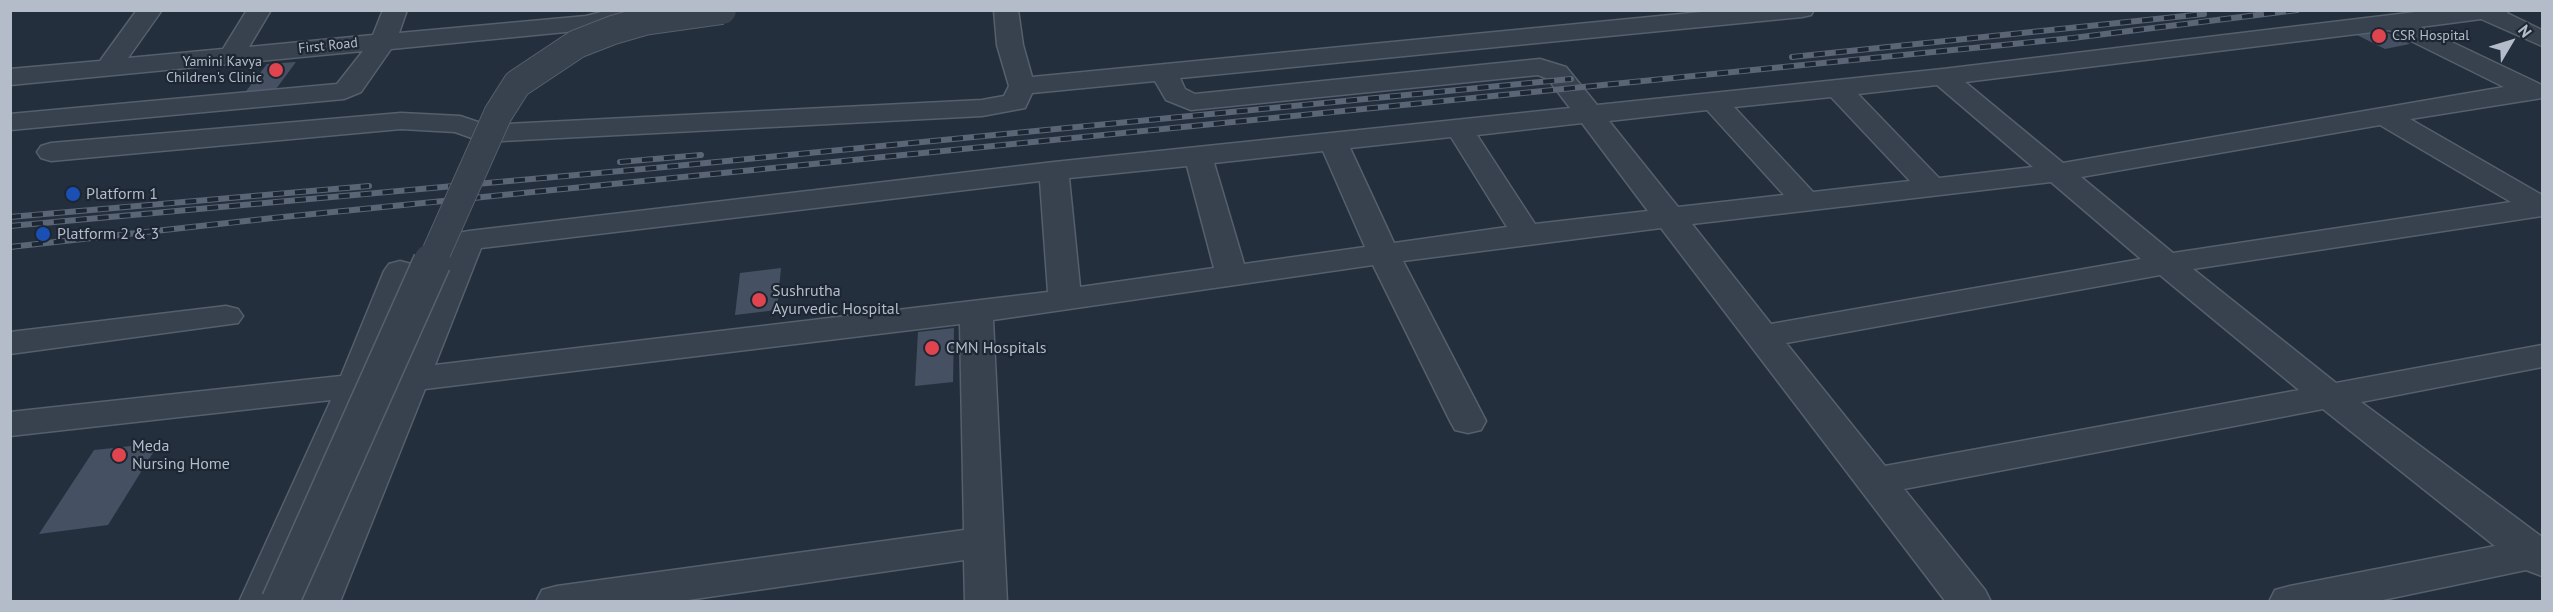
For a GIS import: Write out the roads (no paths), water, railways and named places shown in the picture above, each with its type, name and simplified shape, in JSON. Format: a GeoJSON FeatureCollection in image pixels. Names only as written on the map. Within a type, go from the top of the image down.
{"type":"FeatureCollection","features":[{"type":"Feature","properties":{"kind":"street"},"geometry":{"type":"LineString","coordinates":[[110,67],[150,10]]}},
{"type":"Feature","properties":{"kind":"street"},"geometry":{"type":"LineString","coordinates":[[232,55],[259,10]]}},
{"type":"Feature","properties":{"kind":"street"},"geometry":{"type":"LineString","coordinates":[[10,122],[344,92],[352,86],[384,40],[395,10]]}},
{"type":"Feature","properties":{"kind":"street","name":"First Road"},"geometry":{"type":"LineString","coordinates":[[10,77],[384,40],[645,10]]}},
{"type":"Feature","properties":{"kind":"street"},"geometry":{"type":"LineString","coordinates":[[280,602],[498,114],[517,84],[577,44],[613,30],[644,21],[722,10]]}},
{"type":"Feature","properties":{"kind":"street"},"geometry":{"type":"LineString","coordinates":[[51,152],[402,121],[460,124],[483,134],[982,108],[1015,102],[1022,86],[1010,45],[1006,10]]}},
{"type":"Feature","properties":{"kind":"street"},"geometry":{"type":"LineString","coordinates":[[1549,10],[1570,34]]}},
{"type":"Feature","properties":{"kind":"street"},"geometry":{"type":"LineString","coordinates":[[1022,86],[1164,74],[1802,10]]}},
{"type":"Feature","properties":{"kind":"street"},"geometry":{"type":"LineString","coordinates":[[319,602],[469,240],[1198,155],[1943,77],[2491,11],[2542,39]]}},
{"type":"Feature","properties":{"kind":"street"},"geometry":{"type":"LineString","coordinates":[[2391,22],[2537,93]]}},
{"type":"Feature","properties":{"kind":"street"},"geometry":{"type":"LineString","coordinates":[[1164,74],[1175,94],[1191,102],[1540,67],[1557,73],[1970,602]]}},
{"type":"Feature","properties":{"kind":"street"},"geometry":{"type":"LineString","coordinates":[[1943,77],[2166,264],[2328,395],[2540,556]]}},
{"type":"Feature","properties":{"kind":"street"},"geometry":{"type":"LineString","coordinates":[[1837,88],[1933,188]]}},
{"type":"Feature","properties":{"kind":"street"},"geometry":{"type":"LineString","coordinates":[[10,424],[355,386],[976,312],[1526,234],[2056,173],[2383,115],[2537,93]]}},
{"type":"Feature","properties":{"kind":"street"},"geometry":{"type":"LineString","coordinates":[[1714,101],[1806,202]]}},
{"type":"Feature","properties":{"kind":"street"},"geometry":{"type":"LineString","coordinates":[[2383,115],[2506,184],[2542,196]]}},
{"type":"Feature","properties":{"kind":"street"},"geometry":{"type":"LineString","coordinates":[[1459,128],[1526,234]]}},
{"type":"Feature","properties":{"kind":"street"},"geometry":{"type":"LineString","coordinates":[[1333,142],[1384,255],[1468,421]]}},
{"type":"Feature","properties":{"kind":"street"},"geometry":{"type":"LineString","coordinates":[[1198,155],[1232,277]]}},
{"type":"Feature","properties":{"kind":"street"},"geometry":{"type":"LineString","coordinates":[[1054,171],[1065,299]]}},
{"type":"Feature","properties":{"kind":"street"},"geometry":{"type":"LineString","coordinates":[[1764,336],[2542,196]]}},
{"type":"Feature","properties":{"kind":"street"},"geometry":{"type":"LineString","coordinates":[[260,602],[355,386],[400,271]]}},
{"type":"Feature","properties":{"kind":"street"},"geometry":{"type":"LineString","coordinates":[[976,312],[986,602]]}},
{"type":"Feature","properties":{"kind":"street"},"geometry":{"type":"LineString","coordinates":[[10,343],[226,316]]}},
{"type":"Feature","properties":{"kind":"street"},"geometry":{"type":"LineString","coordinates":[[1876,481],[2542,356]]}},
{"type":"Feature","properties":{"kind":"street"},"geometry":{"type":"LineString","coordinates":[[557,602],[984,542]]}},
{"type":"Feature","properties":{"kind":"street"},"geometry":{"type":"LineString","coordinates":[[2290,602],[2540,556]]}},
{"type":"Feature","properties":{"kind":"railway"},"geometry":{"type":"LineString","coordinates":[[10,247],[273,218],[2073,38],[2297,10]]}},
{"type":"Feature","properties":{"kind":"railway"},"geometry":{"type":"LineString","coordinates":[[1792,57],[2204,14]]}},
{"type":"Feature","properties":{"kind":"railway"},"geometry":{"type":"LineString","coordinates":[[10,226],[665,167],[1571,79]]}},
{"type":"Feature","properties":{"kind":"railway"},"geometry":{"type":"LineString","coordinates":[[620,162],[701,155]]}},
{"type":"Feature","properties":{"kind":"railway"},"geometry":{"type":"LineString","coordinates":[[10,217],[369,186]]}},
{"type":"Feature","properties":{"kind":"place","name":"CSR Hospital"},"geometry":{"type":"Point","coordinates":[2379,36]}},
{"type":"Feature","properties":{"kind":"place","name":"Yamini Kavya Children's Clinic"},"geometry":{"type":"Point","coordinates":[276,70]}},
{"type":"Feature","properties":{"kind":"place","name":"Platform 1"},"geometry":{"type":"Point","coordinates":[73,194]}},
{"type":"Feature","properties":{"kind":"place","name":"Platform 2 & 3"},"geometry":{"type":"Point","coordinates":[43,234]}},
{"type":"Feature","properties":{"kind":"place","name":"Sushrutha Ayurvedic Hospital"},"geometry":{"type":"Point","coordinates":[759,300]}},
{"type":"Feature","properties":{"kind":"place","name":"CMN Hospitals"},"geometry":{"type":"Point","coordinates":[932,348]}},
{"type":"Feature","properties":{"kind":"place","name":"Meda Nursing Home"},"geometry":{"type":"Point","coordinates":[119,455]}}]}
